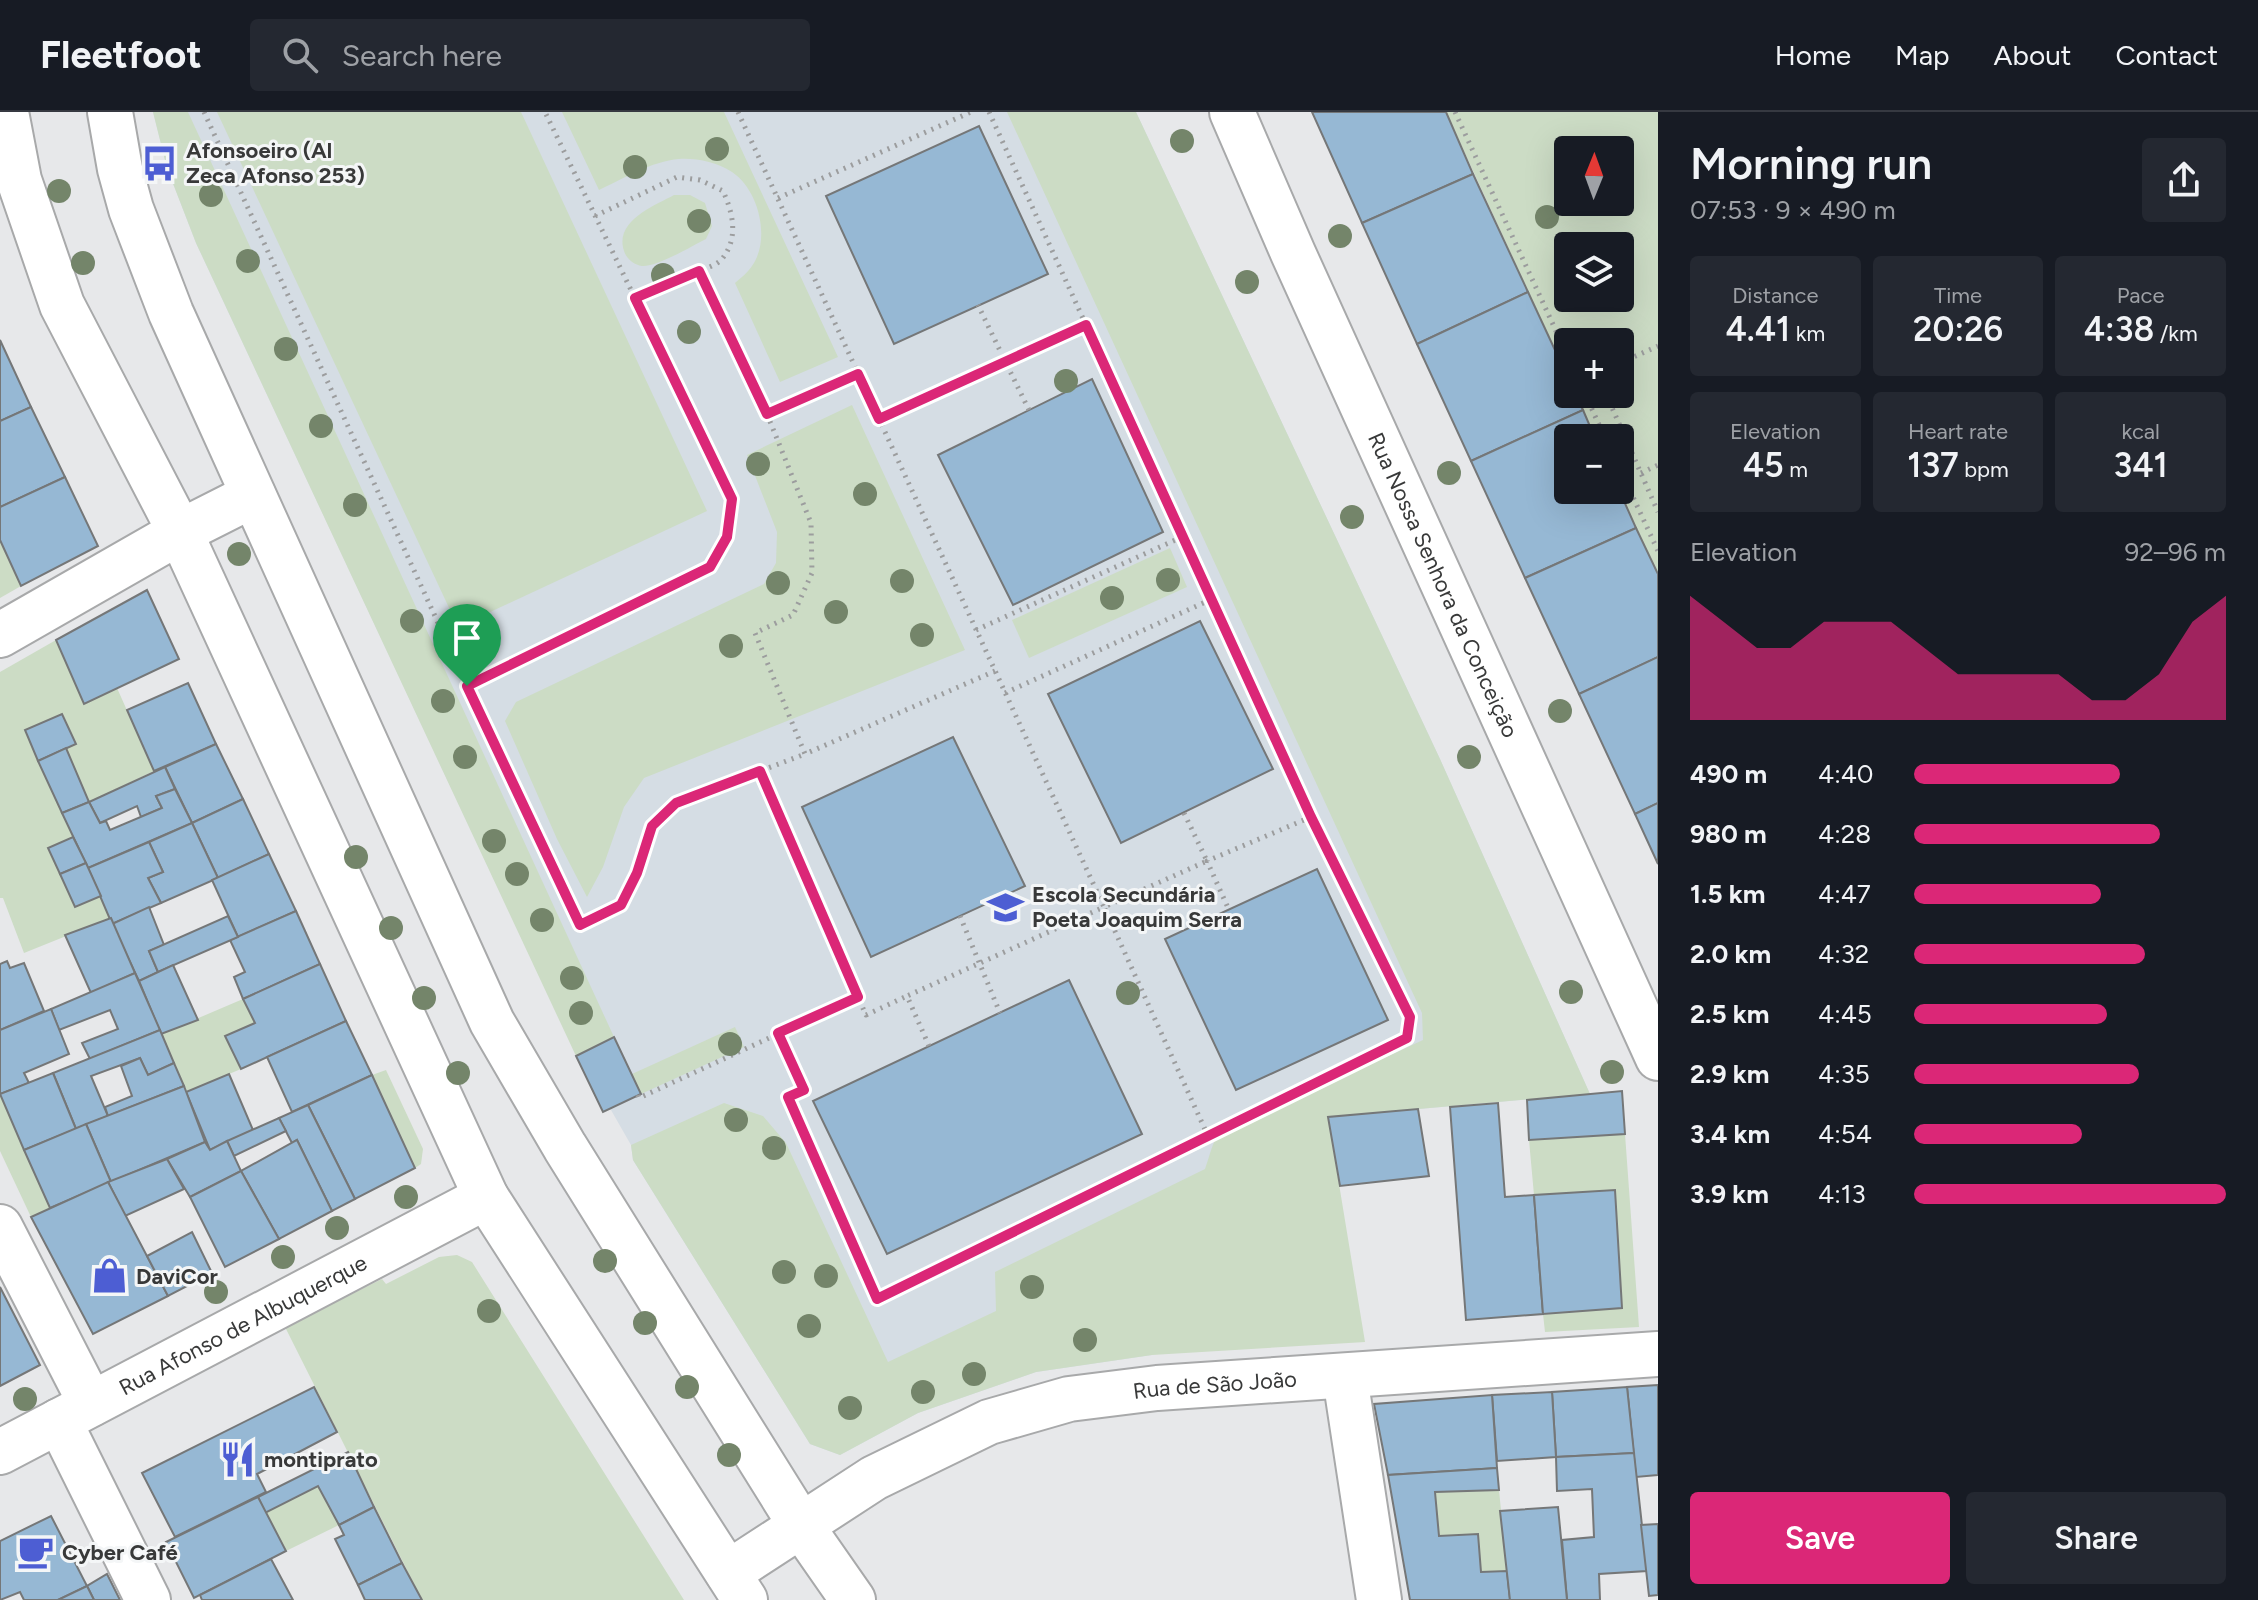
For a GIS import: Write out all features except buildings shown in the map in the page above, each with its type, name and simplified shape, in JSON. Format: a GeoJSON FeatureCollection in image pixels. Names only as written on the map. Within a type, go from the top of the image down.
{"type":"FeatureCollection","features":[{"type":"Feature","properties":{"kind":"street"},"geometry":{"type":"LineString","coordinates":[[6,112],[19,180],[62,305],[180,532],[486,1197],[736,1587]]}},
{"type":"Feature","properties":{"kind":"street"},"geometry":{"type":"LineString","coordinates":[[110,112],[131,209],[171,313],[492,1022],[565,1147],[800,1524],[853,1600]]}},
{"type":"Feature","properties":{"kind":"street","name":"Rua Nossa Senhora da Conceição"},"geometry":{"type":"LineString","coordinates":[[1232,112],[1658,1058]]}},
{"type":"Feature","properties":{"kind":"street"},"geometry":{"type":"LineString","coordinates":[[0,635],[180,532],[253,495]]}},
{"type":"Feature","properties":{"kind":"street","name":"Rua Afonso de Albuquerque"},"geometry":{"type":"LineString","coordinates":[[0,1452],[486,1197]]}},
{"type":"Feature","properties":{"kind":"street"},"geometry":{"type":"LineString","coordinates":[[0,1227],[148,1600]]}},
{"type":"Feature","properties":{"kind":"street","name":"Rua de São João"},"geometry":{"type":"LineString","coordinates":[[736,1587],[800,1524],[874,1478],[989,1422],[1069,1399],[1157,1388],[1658,1354]]}},
{"type":"Feature","properties":{"kind":"street"},"geometry":{"type":"LineString","coordinates":[[1345,1377],[1379,1600]]}},
{"type":"Feature","properties":{"kind":"path"},"geometry":{"type":"LineString","coordinates":[[204,112],[580,925],[621,905],[637,873],[652,826],[676,803],[805,754],[995,671]]}},
{"type":"Feature","properties":{"kind":"path"},"geometry":{"type":"LineString","coordinates":[[467,686],[710,567],[727,537],[732,499],[545,112]]}},
{"type":"Feature","properties":{"kind":"path"},"geometry":{"type":"LineString","coordinates":[[738,112],[1208,1136]]}},
{"type":"Feature","properties":{"kind":"path"},"geometry":{"type":"LineString","coordinates":[[778,198],[971,112]]}},
{"type":"Feature","properties":{"kind":"path"},"geometry":{"type":"LineString","coordinates":[[778,1033],[804,1090],[788,1097],[877,1299],[1407,1038],[1410,1017],[1311,817],[989,112]]}},
{"type":"Feature","properties":{"kind":"path"},"geometry":{"type":"LineString","coordinates":[[1455,112],[1555,328]]}},
{"type":"Feature","properties":{"kind":"path"},"geometry":{"type":"LineString","coordinates":[[595,216],[677,177],[700,180],[723,191],[732,211],[733,236],[721,261],[635,298]]}},
{"type":"Feature","properties":{"kind":"path"},"geometry":{"type":"LineString","coordinates":[[699,271],[767,414],[811,523],[812,573],[793,615],[755,633],[805,754]]}},
{"type":"Feature","properties":{"kind":"path"},"geometry":{"type":"LineString","coordinates":[[978,305],[1029,410]]}},
{"type":"Feature","properties":{"kind":"path"},"geometry":{"type":"LineString","coordinates":[[879,419],[1086,325]]}},
{"type":"Feature","properties":{"kind":"path"},"geometry":{"type":"LineString","coordinates":[[1634,357],[1658,346]]}},
{"type":"Feature","properties":{"kind":"path"},"geometry":{"type":"LineString","coordinates":[[767,414],[858,374]]}},
{"type":"Feature","properties":{"kind":"path"},"geometry":{"type":"LineString","coordinates":[[1612,408],[1658,512]]}},
{"type":"Feature","properties":{"kind":"path"},"geometry":{"type":"LineString","coordinates":[[1641,473],[1658,465]]}},
{"type":"Feature","properties":{"kind":"path"},"geometry":{"type":"LineString","coordinates":[[1634,499],[1658,551]]}},
{"type":"Feature","properties":{"kind":"path"},"geometry":{"type":"LineString","coordinates":[[976,630],[1182,537]]}},
{"type":"Feature","properties":{"kind":"path"},"geometry":{"type":"LineString","coordinates":[[1005,693],[1212,599]]}},
{"type":"Feature","properties":{"kind":"path"},"geometry":{"type":"LineString","coordinates":[[760,771],[866,1015],[1311,817]]}},
{"type":"Feature","properties":{"kind":"path"},"geometry":{"type":"LineString","coordinates":[[1184,813],[1229,910]]}},
{"type":"Feature","properties":{"kind":"path"},"geometry":{"type":"LineString","coordinates":[[960,916],[1000,1013]]}},
{"type":"Feature","properties":{"kind":"path"},"geometry":{"type":"LineString","coordinates":[[907,996],[929,1046]]}},
{"type":"Feature","properties":{"kind":"path"},"geometry":{"type":"LineString","coordinates":[[638,1095],[639,1098],[858,997]]}},
{"type":"Feature","properties":{"kind":"shaded area","name":"Escola Secundária Poeta Joaquim Serra"},"geometry":{"type":"Polygon","coordinates":[[[153,112],[1136,112],[1440,759],[1590,1094],[1328,1117],[1152,1355],[1036,1372],[918,1413],[840,1455],[810,1444],[633,1160],[631,1145],[611,1110],[601,1108],[196,243],[167,168],[153,112]]]}},
{"type":"Feature","properties":{"kind":"green space"},"geometry":{"type":"Polygon","coordinates":[[[153,112],[188,112],[614,1037],[576,1056],[196,243],[167,168],[153,112]]]}},
{"type":"Feature","properties":{"kind":"green space"},"geometry":{"type":"Polygon","coordinates":[[[217,112],[521,112],[707,511],[458,627],[217,112]]]}},
{"type":"Feature","properties":{"kind":"green space"},"geometry":{"type":"Polygon","coordinates":[[[562,112],[724,112],[838,357],[780,382],[735,283],[758,255],[761,229],[749,190],[732,172],[699,160],[669,160],[599,190],[562,112]]]}},
{"type":"Feature","properties":{"kind":"green space"},"geometry":{"type":"Polygon","coordinates":[[[1007,112],[1136,112],[1440,759],[1590,1094],[1328,1117],[1365,1342],[1152,1355],[1036,1372],[918,1413],[840,1455],[810,1444],[633,1160],[631,1145],[724,1103],[763,1116],[786,1143],[888,1362],[996,1311],[995,1272],[1205,1169],[1216,1139],[1225,1128],[1241,1124],[1423,1040],[1422,1013],[1007,112]]]}},
{"type":"Feature","properties":{"kind":"green space"},"geometry":{"type":"Polygon","coordinates":[[[1446,112],[1658,112],[1658,574],[1626,504],[1634,504],[1634,424],[1589,424],[1581,408],[1634,408],[1634,328],[1554,328],[1554,347],[1446,112]]]}},
{"type":"Feature","properties":{"kind":"green space"},"geometry":{"type":"Polygon","coordinates":[[[674,195],[690,195],[705,203],[712,226],[706,239],[656,263],[642,266],[633,263],[624,251],[622,240],[625,231],[638,216],[674,195]]]}},
{"type":"Feature","properties":{"kind":"green space"},"geometry":{"type":"Polygon","coordinates":[[[852,405],[965,650],[644,778],[624,807],[603,867],[587,897],[557,839],[505,721],[516,702],[764,584],[776,563],[777,532],[747,455],[852,405]]]}},
{"type":"Feature","properties":{"kind":"green space"},"geometry":{"type":"Polygon","coordinates":[[[0,540],[21,586],[0,598],[0,540]]]}},
{"type":"Feature","properties":{"kind":"green space"},"geometry":{"type":"Polygon","coordinates":[[[1170,548],[1187,587],[1029,658],[1012,620],[1170,548]]]}},
{"type":"Feature","properties":{"kind":"green space"},"geometry":{"type":"Polygon","coordinates":[[[56,640],[84,703],[117,688],[154,771],[89,802],[66,748],[76,744],[63,714],[25,730],[73,837],[48,848],[75,906],[101,896],[111,918],[24,953],[3,898],[0,898],[0,672],[56,640]]]}},
{"type":"Feature","properties":{"kind":"green space"},"geometry":{"type":"Polygon","coordinates":[[[243,999],[255,1023],[225,1036],[241,1069],[186,1092],[161,1034],[243,999]]]}},
{"type":"Feature","properties":{"kind":"green space"},"geometry":{"type":"Polygon","coordinates":[[[735,1027],[744,1047],[641,1094],[632,1074],[735,1027]]]}},
{"type":"Feature","properties":{"kind":"green space"},"geometry":{"type":"Polygon","coordinates":[[[386,1070],[423,1149],[421,1164],[415,1168],[372,1075],[386,1070]]]}},
{"type":"Feature","properties":{"kind":"green space"},"geometry":{"type":"Polygon","coordinates":[[[0,1094],[50,1208],[31,1217],[0,1151],[0,1094]]]}},
{"type":"Feature","properties":{"kind":"green space"},"geometry":{"type":"Polygon","coordinates":[[[1625,1134],[1639,1327],[1545,1332],[1543,1314],[1622,1308],[1615,1191],[1534,1195],[1529,1140],[1625,1134]]]}},
{"type":"Feature","properties":{"kind":"green space"},"geometry":{"type":"Polygon","coordinates":[[[457,1255],[472,1262],[684,1600],[422,1600],[285,1327],[382,1279],[386,1284],[439,1257],[457,1255]]]}},
{"type":"Feature","properties":{"kind":"green space"},"geometry":{"type":"Polygon","coordinates":[[[318,1486],[339,1525],[286,1551],[265,1513],[318,1486]]]}},
{"type":"Feature","properties":{"kind":"green space"},"geometry":{"type":"Polygon","coordinates":[[[1499,1490],[1507,1571],[1481,1572],[1478,1534],[1439,1536],[1435,1492],[1499,1490]]]}},
{"type":"Feature","properties":{"kind":"place","name":"Afonsoeiro (Al Zeca Afonso 253)"},"geometry":{"type":"Point","coordinates":[160,163]}},
{"type":"Feature","properties":{"kind":"place","name":"Escola Secundária Poeta Joaquim Serra"},"geometry":{"type":"Point","coordinates":[1006,907]}},
{"type":"Feature","properties":{"kind":"place","name":"DaviCor"},"geometry":{"type":"Point","coordinates":[110,1276]}},
{"type":"Feature","properties":{"kind":"place","name":"montiprato"},"geometry":{"type":"Point","coordinates":[238,1459]}},
{"type":"Feature","properties":{"kind":"place","name":"Cyber Café"},"geometry":{"type":"Point","coordinates":[36,1552]}},
{"type":"Feature","properties":{"kind":"route"},"geometry":{"type":"LineString","coordinates":[[699,271],[767,414],[858,374],[879,419],[1086,325],[1311,817],[1410,1017],[1407,1038],[877,1299],[788,1097],[804,1090],[778,1033],[858,997],[760,771],[676,803],[652,826],[637,873],[621,905],[580,925],[467,686],[710,567],[727,537],[732,499],[635,298],[699,271]]}}]}
